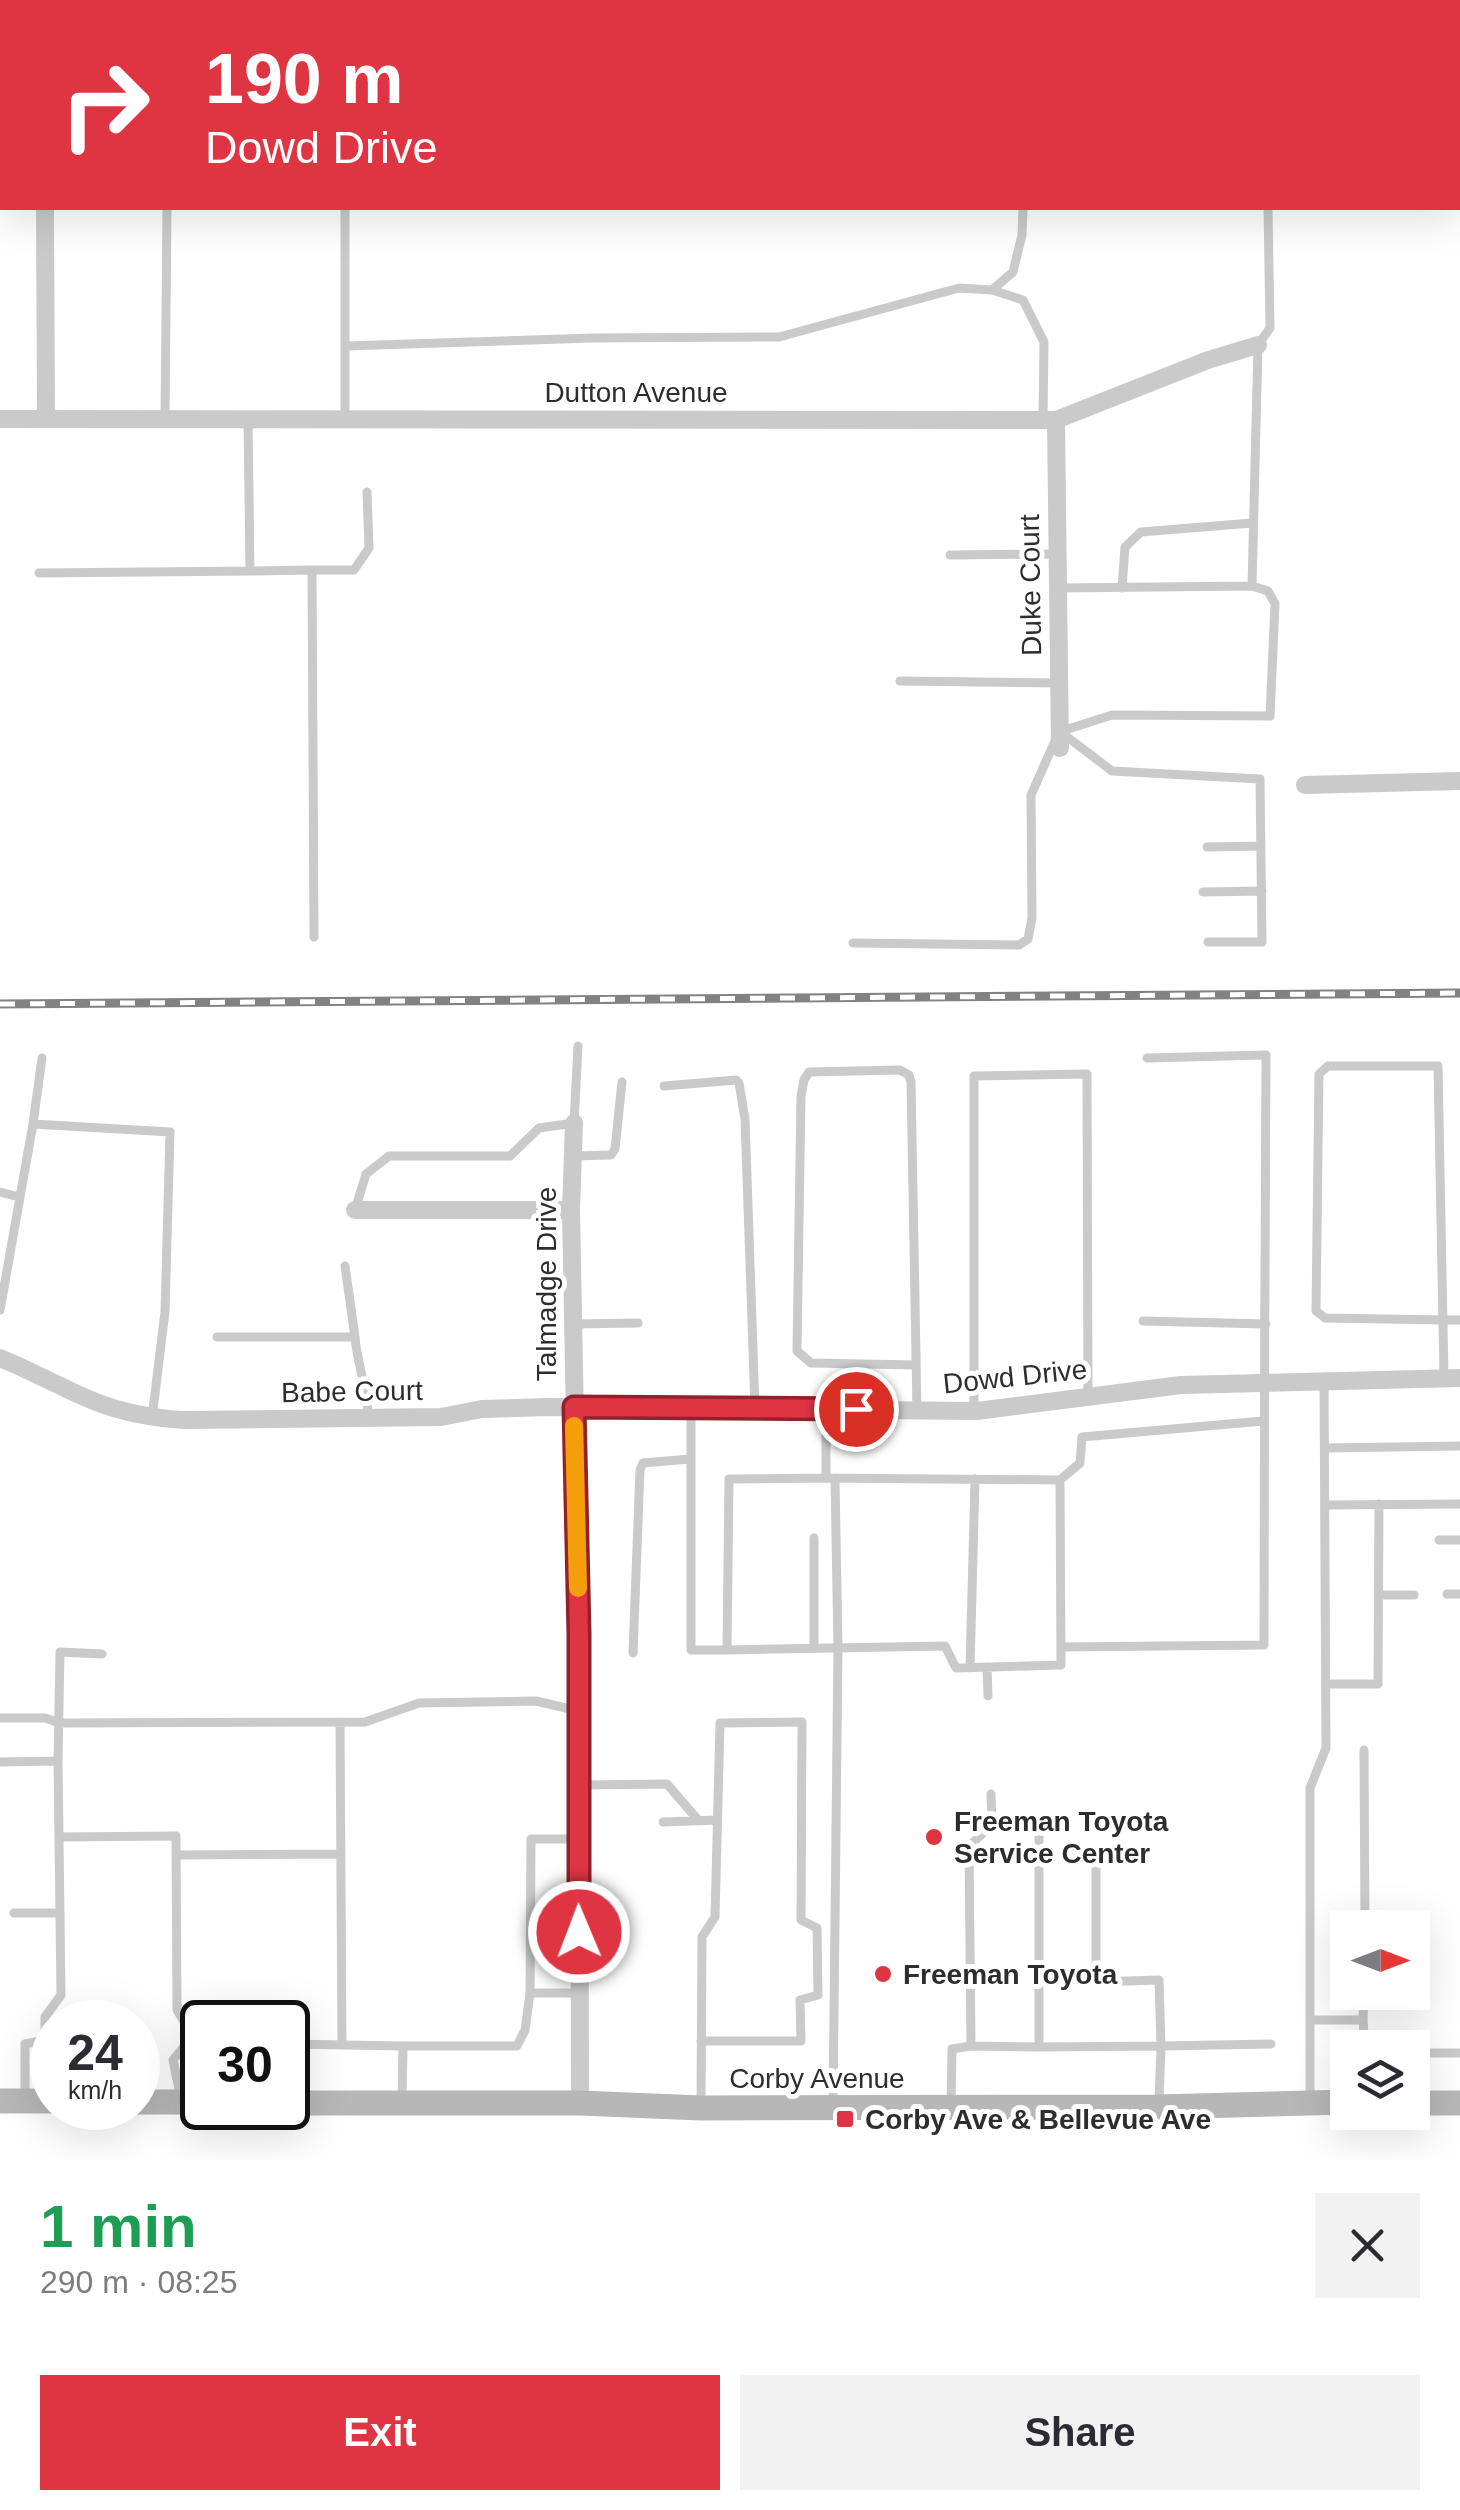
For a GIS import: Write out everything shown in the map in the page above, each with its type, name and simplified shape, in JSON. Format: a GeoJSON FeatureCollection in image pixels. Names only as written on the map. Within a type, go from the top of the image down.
{"type":"FeatureCollection","features":[{"type":"Feature","properties":{"kind":"street"},"geometry":{"type":"LineString","coordinates":[[45,210],[46,419]]}},
{"type":"Feature","properties":{"kind":"street","name":"Dutton Avenue"},"geometry":{"type":"LineString","coordinates":[[0,418],[1049,420],[1258,345]]}},
{"type":"Feature","properties":{"kind":"street","name":"Duke Court"},"geometry":{"type":"LineString","coordinates":[[1049,420],[1057,554],[1060,740]]}},
{"type":"Feature","properties":{"kind":"street"},"geometry":{"type":"LineString","coordinates":[[1306,785],[1460,781]]}},
{"type":"Feature","properties":{"kind":"street","name":"Talmadge Drive"},"geometry":{"type":"LineString","coordinates":[[574,1123],[580,2104]]}},
{"type":"Feature","properties":{"kind":"street"},"geometry":{"type":"LineString","coordinates":[[355,1210],[572,1210]]}},
{"type":"Feature","properties":{"kind":"street","name":"Babe Court"},"geometry":{"type":"LineString","coordinates":[[0,1358],[38,1372],[95,1402],[152,1418],[368,1420],[442,1417],[482,1409],[574,1407]]}},
{"type":"Feature","properties":{"kind":"street","name":"Dowd Drive"},"geometry":{"type":"LineString","coordinates":[[574,1407],[974,1411],[1181,1385],[1452,1378]]}},
{"type":"Feature","properties":{"kind":"street","name":"Corby Avenue"},"geometry":{"type":"LineString","coordinates":[[310,2103],[833,2108],[1330,2102]]}},
{"type":"Feature","properties":{"kind":"street"},"geometry":{"type":"LineString","coordinates":[[1430,2103],[1460,2103]]}},
{"type":"Feature","properties":{"kind":"lane"},"geometry":{"type":"LineString","coordinates":[[165,419],[166,210]]}},
{"type":"Feature","properties":{"kind":"lane"},"geometry":{"type":"LineString","coordinates":[[345,420],[346,210]]}},
{"type":"Feature","properties":{"kind":"lane"},"geometry":{"type":"LineString","coordinates":[[992,290],[1012,272],[1022,235],[1023,210]]}},
{"type":"Feature","properties":{"kind":"lane"},"geometry":{"type":"LineString","coordinates":[[1252,586],[1258,345],[1270,328],[1268,210]]}},
{"type":"Feature","properties":{"kind":"lane"},"geometry":{"type":"LineString","coordinates":[[346,346],[778,336],[960,288],[992,290],[1024,300],[1044,342],[1049,420]]}},
{"type":"Feature","properties":{"kind":"lane"},"geometry":{"type":"LineString","coordinates":[[248,419],[250,570]]}},
{"type":"Feature","properties":{"kind":"lane"},"geometry":{"type":"LineString","coordinates":[[39,573],[354,570],[369,548],[367,492]]}},
{"type":"Feature","properties":{"kind":"lane"},"geometry":{"type":"LineString","coordinates":[[1122,588],[1125,547],[1141,532],[1252,523]]}},
{"type":"Feature","properties":{"kind":"lane"},"geometry":{"type":"LineString","coordinates":[[950,555],[1057,554]]}},
{"type":"Feature","properties":{"kind":"lane"},"geometry":{"type":"LineString","coordinates":[[312,570],[314,936]]}},
{"type":"Feature","properties":{"kind":"lane"},"geometry":{"type":"LineString","coordinates":[[853,943],[1020,944],[1028,939],[1032,918],[1031,795],[1060,740],[1112,716],[1270,716],[1275,604],[1268,591],[1252,586],[1058,588]]}},
{"type":"Feature","properties":{"kind":"lane"},"geometry":{"type":"LineString","coordinates":[[900,682],[1059,683]]}},
{"type":"Feature","properties":{"kind":"lane"},"geometry":{"type":"LineString","coordinates":[[1060,740],[1112,771],[1260,778],[1262,942],[1208,942]]}},
{"type":"Feature","properties":{"kind":"lane"},"geometry":{"type":"LineString","coordinates":[[1207,847],[1261,846]]}},
{"type":"Feature","properties":{"kind":"lane"},"geometry":{"type":"LineString","coordinates":[[1204,892],[1262,891]]}},
{"type":"Feature","properties":{"kind":"lane"},"geometry":{"type":"LineString","coordinates":[[355,1210],[366,1174],[389,1156],[510,1156],[539,1128],[574,1123],[578,1046]]}},
{"type":"Feature","properties":{"kind":"lane"},"geometry":{"type":"LineString","coordinates":[[1061,1647],[1264,1646],[1266,1054],[1147,1058]]}},
{"type":"Feature","properties":{"kind":"lane"},"geometry":{"type":"LineString","coordinates":[[0,1310],[42,1058]]}},
{"type":"Feature","properties":{"kind":"lane"},"geometry":{"type":"LineString","coordinates":[[1452,1378],[1444,1320],[1438,1066],[1328,1066],[1319,1074],[1316,1311],[1325,1318],[1444,1320],[1460,1320]]}},
{"type":"Feature","properties":{"kind":"lane"},"geometry":{"type":"LineString","coordinates":[[916,1365],[810,1363],[797,1351],[801,1096],[810,1072],[900,1070],[909,1075],[916,1365],[917,1412]]}},
{"type":"Feature","properties":{"kind":"lane"},"geometry":{"type":"LineString","coordinates":[[974,1411],[974,1076],[1087,1074],[1088,1396]]}},
{"type":"Feature","properties":{"kind":"lane"},"geometry":{"type":"LineString","coordinates":[[664,1086],[736,1080],[739,1083],[745,1119],[755,1408]]}},
{"type":"Feature","properties":{"kind":"lane"},"geometry":{"type":"LineString","coordinates":[[573,1156],[611,1156],[622,1082]]}},
{"type":"Feature","properties":{"kind":"lane"},"geometry":{"type":"LineString","coordinates":[[33,1124],[170,1132],[165,1312],[152,1418]]}},
{"type":"Feature","properties":{"kind":"lane"},"geometry":{"type":"LineString","coordinates":[[0,1192],[19,1198]]}},
{"type":"Feature","properties":{"kind":"lane"},"geometry":{"type":"LineString","coordinates":[[345,1266],[357,1368],[368,1390],[368,1420]]}},
{"type":"Feature","properties":{"kind":"lane"},"geometry":{"type":"LineString","coordinates":[[1143,1321],[1266,1324]]}},
{"type":"Feature","properties":{"kind":"lane"},"geometry":{"type":"LineString","coordinates":[[573,1324],[638,1323]]}},
{"type":"Feature","properties":{"kind":"lane"},"geometry":{"type":"LineString","coordinates":[[217,1337],[355,1336]]}},
{"type":"Feature","properties":{"kind":"lane"},"geometry":{"type":"LineString","coordinates":[[1310,2102],[1310,1788],[1326,1748],[1324,1380]]}},
{"type":"Feature","properties":{"kind":"lane"},"geometry":{"type":"LineString","coordinates":[[826,1407],[838,1648],[833,2108]]}},
{"type":"Feature","properties":{"kind":"lane"},"geometry":{"type":"LineString","coordinates":[[690,1408],[690,1650],[945,1646],[956,1668],[1061,1665],[1060,1480]]}},
{"type":"Feature","properties":{"kind":"lane"},"geometry":{"type":"LineString","coordinates":[[728,1650],[729,1480],[1060,1480],[1080,1463],[1082,1437],[1262,1421]]}},
{"type":"Feature","properties":{"kind":"lane"},"geometry":{"type":"LineString","coordinates":[[1326,1448],[1460,1446]]}},
{"type":"Feature","properties":{"kind":"lane"},"geometry":{"type":"LineString","coordinates":[[633,1653],[642,1463],[690,1458]]}},
{"type":"Feature","properties":{"kind":"lane"},"geometry":{"type":"LineString","coordinates":[[970,1668],[975,1479]]}},
{"type":"Feature","properties":{"kind":"lane"},"geometry":{"type":"LineString","coordinates":[[1326,1684],[1378,1684],[1379,1504]]}},
{"type":"Feature","properties":{"kind":"lane"},"geometry":{"type":"LineString","coordinates":[[1326,1505],[1460,1504]]}},
{"type":"Feature","properties":{"kind":"lane"},"geometry":{"type":"LineString","coordinates":[[814,1538],[814,1648]]}},
{"type":"Feature","properties":{"kind":"lane"},"geometry":{"type":"LineString","coordinates":[[1439,1540],[1460,1540]]}},
{"type":"Feature","properties":{"kind":"lane"},"geometry":{"type":"LineString","coordinates":[[1446,1594],[1460,1594]]}},
{"type":"Feature","properties":{"kind":"lane"},"geometry":{"type":"LineString","coordinates":[[1380,1595],[1414,1595]]}},
{"type":"Feature","properties":{"kind":"lane"},"geometry":{"type":"LineString","coordinates":[[13,2101],[25,2044],[45,2040],[45,2016],[61,1995],[60,1652],[102,1654]]}},
{"type":"Feature","properties":{"kind":"lane"},"geometry":{"type":"LineString","coordinates":[[988,1667],[988,1696]]}},
{"type":"Feature","properties":{"kind":"lane"},"geometry":{"type":"LineString","coordinates":[[0,1718],[45,1718],[60,1723],[365,1722],[419,1704],[536,1701],[579,1711]]}},
{"type":"Feature","properties":{"kind":"lane"},"geometry":{"type":"LineString","coordinates":[[340,1722],[342,2045]]}},
{"type":"Feature","properties":{"kind":"lane"},"geometry":{"type":"LineString","coordinates":[[701,2108],[702,1937],[714,1917],[720,1722],[802,1722],[801,1920],[817,1928],[818,1995],[800,2000],[801,2041],[702,2041]]}},
{"type":"Feature","properties":{"kind":"lane"},"geometry":{"type":"LineString","coordinates":[[1364,1750],[1365,1910]]}},
{"type":"Feature","properties":{"kind":"lane"},"geometry":{"type":"LineString","coordinates":[[0,1762],[58,1761]]}},
{"type":"Feature","properties":{"kind":"lane"},"geometry":{"type":"LineString","coordinates":[[578,1785],[667,1784],[699,1820]]}},
{"type":"Feature","properties":{"kind":"lane"},"geometry":{"type":"LineString","coordinates":[[991,1794],[992,1825]]}},
{"type":"Feature","properties":{"kind":"lane"},"geometry":{"type":"LineString","coordinates":[[663,1822],[717,1820]]}},
{"type":"Feature","properties":{"kind":"lane"},"geometry":{"type":"LineString","coordinates":[[971,2046],[969,1846],[992,1825],[1039,1826],[1039,2046]]}},
{"type":"Feature","properties":{"kind":"lane"},"geometry":{"type":"LineString","coordinates":[[60,1837],[176,1836],[180,2015]]}},
{"type":"Feature","properties":{"kind":"lane"},"geometry":{"type":"LineString","coordinates":[[310,2044],[517,2046],[525,2030],[530,1993],[531,1838],[578,1840]]}},
{"type":"Feature","properties":{"kind":"lane"},"geometry":{"type":"LineString","coordinates":[[176,1854],[341,1854]]}},
{"type":"Feature","properties":{"kind":"lane"},"geometry":{"type":"LineString","coordinates":[[1096,1856],[1096,1982],[1159,1980],[1158,2107]]}},
{"type":"Feature","properties":{"kind":"lane"},"geometry":{"type":"LineString","coordinates":[[14,1914],[60,1914]]}},
{"type":"Feature","properties":{"kind":"lane"},"geometry":{"type":"LineString","coordinates":[[530,1993],[580,1993]]}},
{"type":"Feature","properties":{"kind":"lane"},"geometry":{"type":"LineString","coordinates":[[1363,2010],[1364,2030]]}},
{"type":"Feature","properties":{"kind":"lane"},"geometry":{"type":"LineString","coordinates":[[1310,2020],[1363,2020]]}},
{"type":"Feature","properties":{"kind":"lane"},"geometry":{"type":"LineString","coordinates":[[951,2107],[952,2050],[971,2046],[1271,2044]]}},
{"type":"Feature","properties":{"kind":"lane"},"geometry":{"type":"LineString","coordinates":[[402,2105],[403,2046]]}},
{"type":"Feature","properties":{"kind":"lane"},"geometry":{"type":"LineString","coordinates":[[180,2051],[172,2060],[180,2077]]}},
{"type":"Feature","properties":{"kind":"lane"},"geometry":{"type":"LineString","coordinates":[[1430,2053],[1460,2053]]}},
{"type":"Feature","properties":{"kind":"railway"},"geometry":{"type":"LineString","coordinates":[[0,1004],[1460,993]]}},
{"type":"Feature","properties":{"kind":"slow traffic"},"geometry":{"type":"LineString","coordinates":[[574,1426],[578,1588]]}},
{"type":"Feature","properties":{"kind":"place","name":"Freeman Toyota Service Center"},"geometry":{"type":"Point","coordinates":[934,1837]}},
{"type":"Feature","properties":{"kind":"place","name":"Freeman Toyota"},"geometry":{"type":"Point","coordinates":[883,1974]}},
{"type":"Feature","properties":{"kind":"place","name":"Corby Ave & Bellevue Ave"},"geometry":{"type":"Point","coordinates":[845,2119]}},
{"type":"Feature","properties":{"kind":"route"},"geometry":{"type":"LineString","coordinates":[[579,1932],[574,1407],[856,1409]]}}]}
